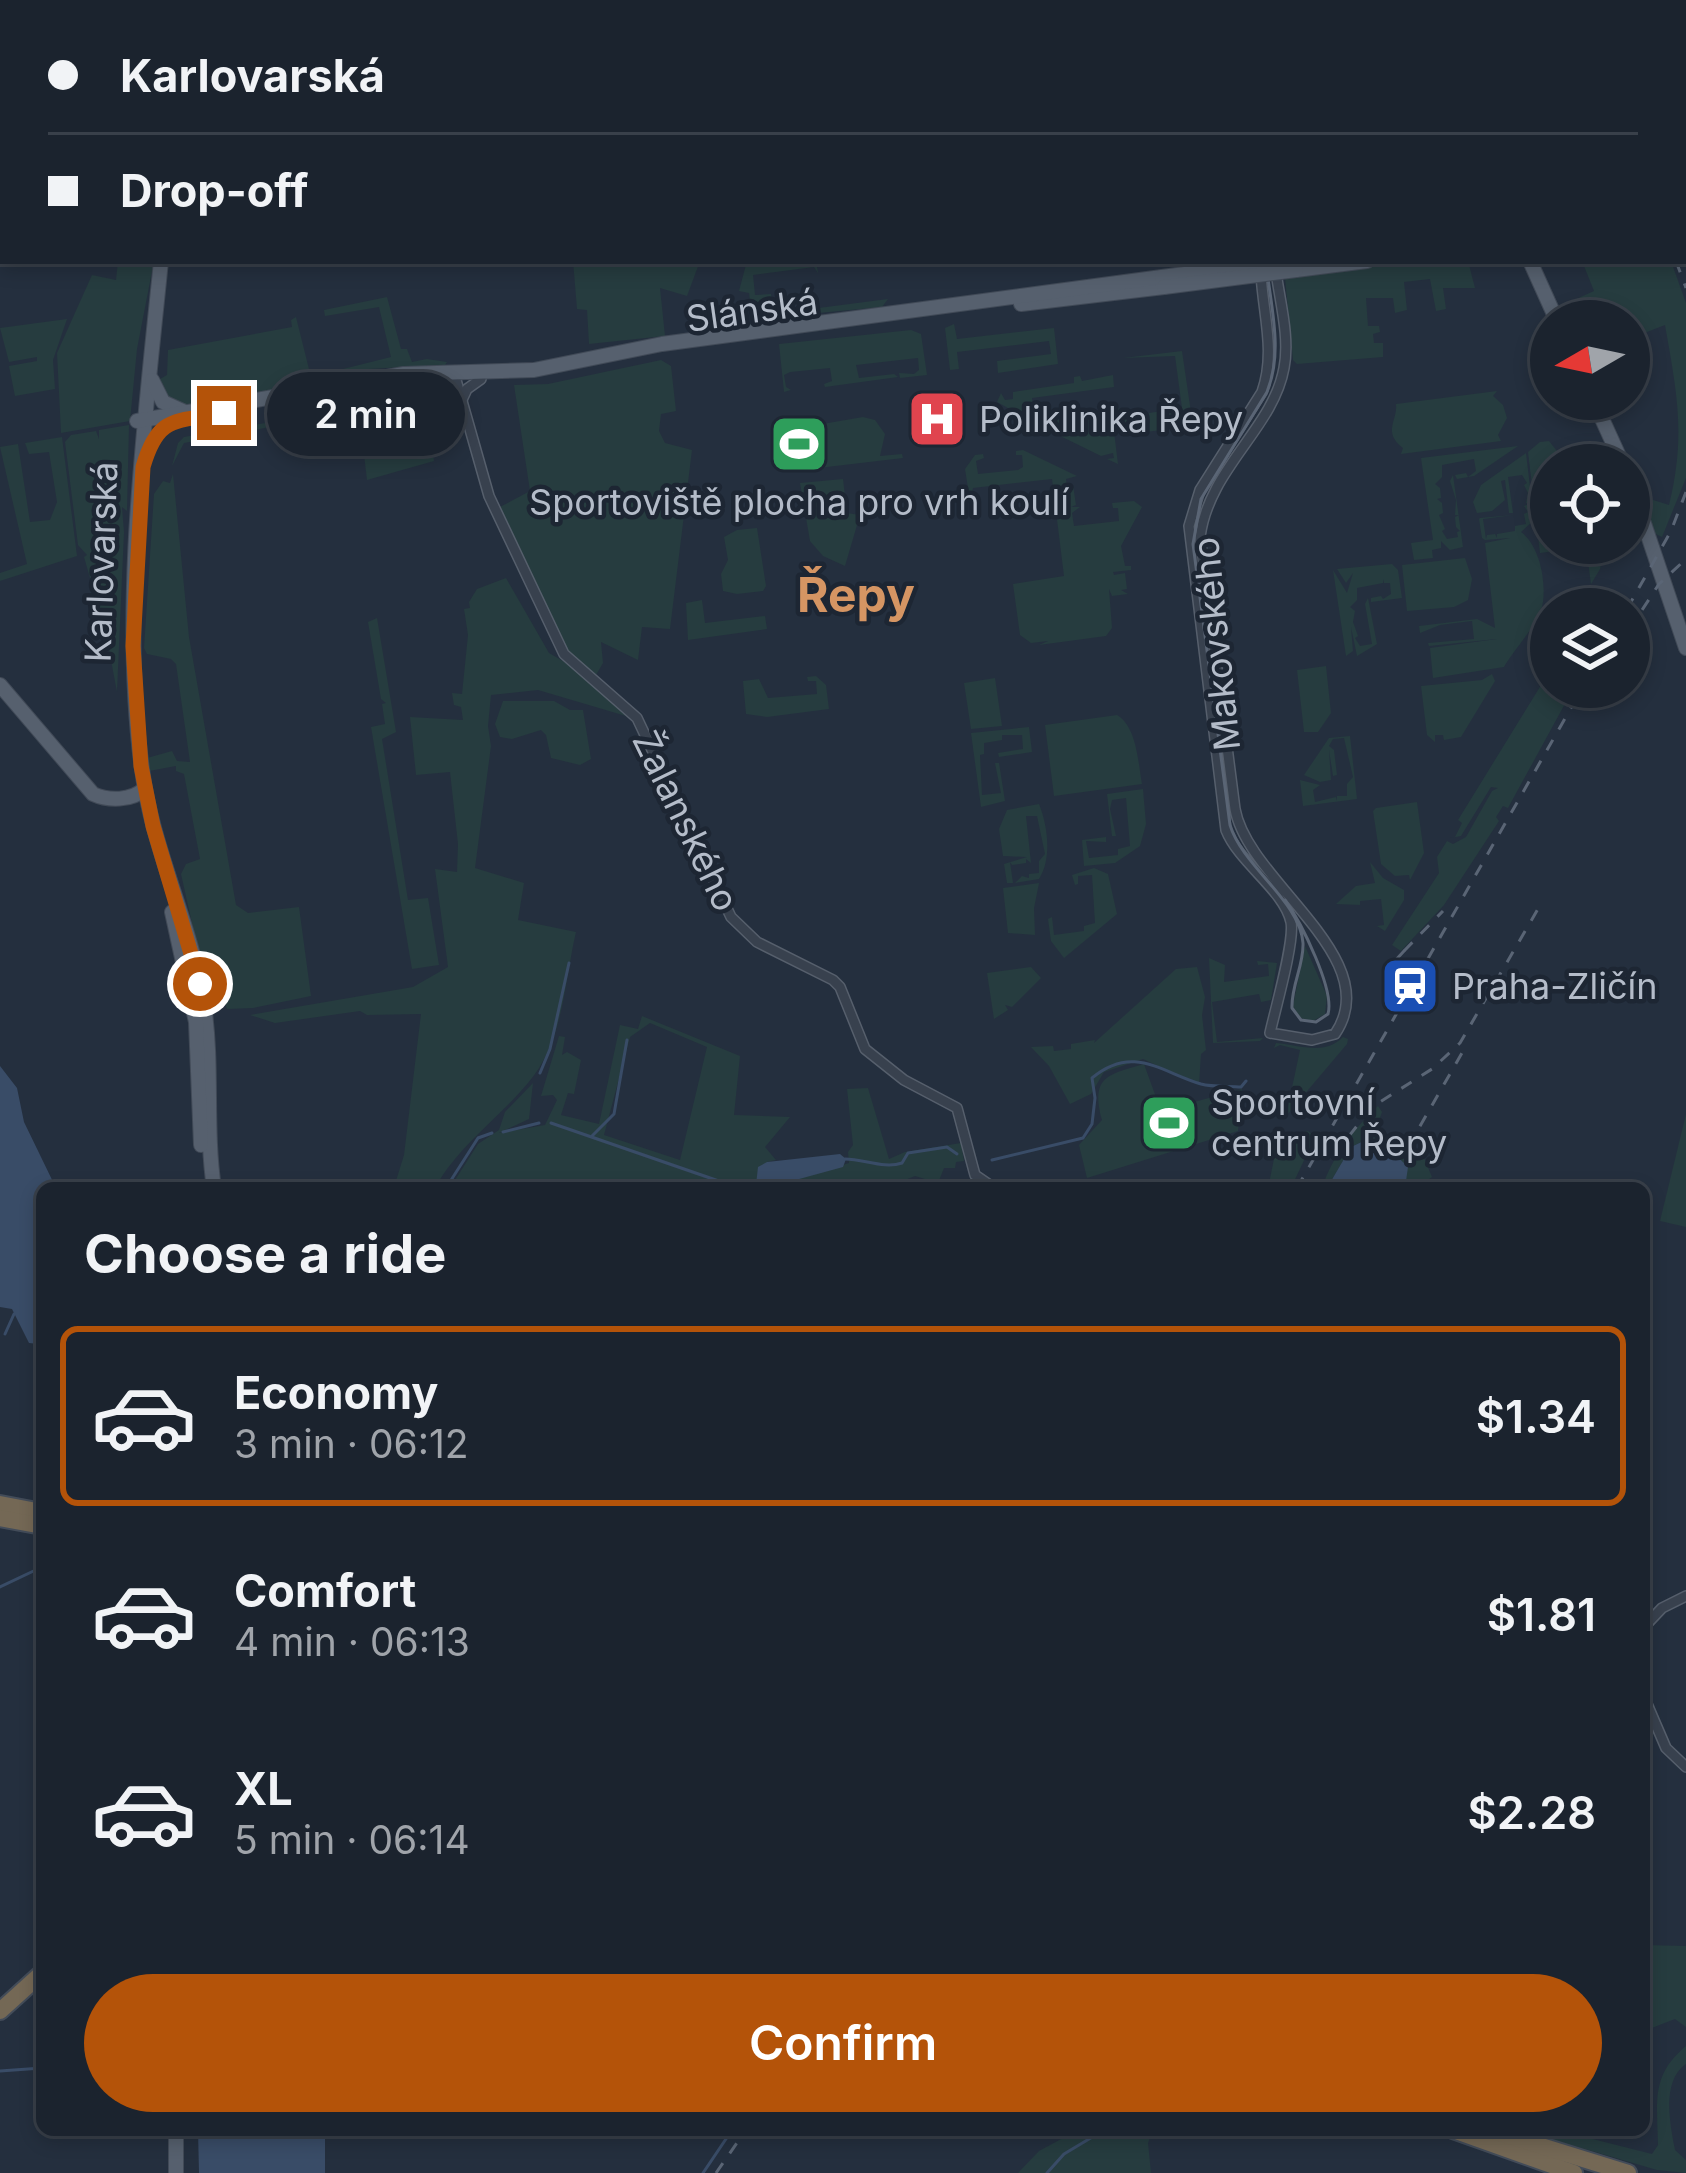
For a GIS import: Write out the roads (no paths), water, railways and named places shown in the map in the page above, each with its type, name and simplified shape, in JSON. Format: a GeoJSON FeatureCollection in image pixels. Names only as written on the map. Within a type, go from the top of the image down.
{"type":"FeatureCollection","features":[{"type":"Feature","properties":{"kind":"highway"},"geometry":{"type":"LineString","coordinates":[[0,1504],[36,1507]]}},
{"type":"Feature","properties":{"kind":"highway"},"geometry":{"type":"LineString","coordinates":[[0,1518],[36,1525]]}},
{"type":"Feature","properties":{"kind":"highway"},"geometry":{"type":"LineString","coordinates":[[0,1997],[36,1965]]}},
{"type":"Feature","properties":{"kind":"highway"},"geometry":{"type":"LineString","coordinates":[[0,2011],[36,1978]]}},
{"type":"Feature","properties":{"kind":"highway"},"geometry":{"type":"LineString","coordinates":[[1470,2136],[1574,2173]]}},
{"type":"Feature","properties":{"kind":"highway"},"geometry":{"type":"LineString","coordinates":[[1509,2136],[1628,2173]]}},
{"type":"Feature","properties":{"kind":"main road","name":"Karlovarská"},"geometry":{"type":"LineString","coordinates":[[161,264],[124,643],[139,790],[190,942],[204,1009],[210,1182]]}},
{"type":"Feature","properties":{"kind":"main road","name":"Slánská"},"geometry":{"type":"LineString","coordinates":[[144,420],[402,382],[546,377],[664,353],[1285,264]]}},
{"type":"Feature","properties":{"kind":"main road"},"geometry":{"type":"LineString","coordinates":[[1531,264],[1548,300]]}},
{"type":"Feature","properties":{"kind":"main road","name":"Slánská"},"geometry":{"type":"LineString","coordinates":[[190,416],[404,374],[534,370],[662,344],[1163,282]]}},
{"type":"Feature","properties":{"kind":"main road","name":"Karlovarská"},"geometry":{"type":"LineString","coordinates":[[139,790],[133,658],[144,354],[158,291]]}},
{"type":"Feature","properties":{"kind":"main road"},"geometry":{"type":"LineString","coordinates":[[151,376],[163,402],[190,416]]}},
{"type":"Feature","properties":{"kind":"main road"},"geometry":{"type":"LineString","coordinates":[[143,467],[156,433],[190,416]]}},
{"type":"Feature","properties":{"kind":"main road"},"geometry":{"type":"LineString","coordinates":[[1650,535],[1686,648]]}},
{"type":"Feature","properties":{"kind":"main road"},"geometry":{"type":"LineString","coordinates":[[0,686],[93,794],[106,798],[139,790]]}},
{"type":"Feature","properties":{"kind":"main road"},"geometry":{"type":"LineString","coordinates":[[176,2136],[176,2173]]}},
{"type":"Feature","properties":{"kind":"street","name":"Makovského"},"geometry":{"type":"LineString","coordinates":[[1260,264],[1270,351],[1268,376],[1200,490],[1189,526],[1226,830],[1238,855],[1292,924],[1270,1033],[1306,1040],[1335,1034],[1346,1013],[1338,958],[1256,859],[1238,822],[1200,537],[1209,496],[1266,410],[1284,373],[1285,264]]}},
{"type":"Feature","properties":{"kind":"street"},"geometry":{"type":"LineString","coordinates":[[460,402],[481,379]]}},
{"type":"Feature","properties":{"kind":"street","name":"Žalanského"},"geometry":{"type":"LineString","coordinates":[[456,380],[489,496],[564,654],[637,718],[731,917],[757,942],[833,980],[865,1049],[904,1080],[957,1108],[975,1175],[985,1182]]}},
{"type":"Feature","properties":{"kind":"street"},"geometry":{"type":"LineString","coordinates":[[1650,1621],[1662,1608],[1686,1596]]}},
{"type":"Feature","properties":{"kind":"street"},"geometry":{"type":"LineString","coordinates":[[1650,1710],[1666,1748],[1686,1767]]}},
{"type":"Feature","properties":{"kind":"water"},"geometry":{"type":"Polygon","coordinates":[[[0,1066],[17,1088],[24,1122],[53,1182],[36,1182],[36,1344],[29,1343],[12,1309],[0,1307],[0,1066]]]}},
{"type":"Feature","properties":{"kind":"water"},"geometry":{"type":"Polygon","coordinates":[[[1370,1138],[1381,1141],[1408,1167],[1406,1182],[1331,1182],[1351,1147],[1370,1138]]]}},
{"type":"Feature","properties":{"kind":"water"},"geometry":{"type":"Polygon","coordinates":[[[840,1154],[846,1159],[843,1167],[788,1182],[756,1182],[758,1167],[840,1154]]]}},
{"type":"Feature","properties":{"kind":"water"},"geometry":{"type":"Polygon","coordinates":[[[198,2136],[325,2136],[325,2173],[199,2173],[198,2136]]]}},
{"type":"Feature","properties":{"kind":"waterway"},"geometry":{"type":"LineString","coordinates":[[540,1073],[569,963]]}},
{"type":"Feature","properties":{"kind":"waterway"},"geometry":{"type":"LineString","coordinates":[[592,1136],[614,1114],[627,1040]]}},
{"type":"Feature","properties":{"kind":"waterway"},"geometry":{"type":"LineString","coordinates":[[992,1160],[1083,1138],[1092,1124],[1092,1078],[1121,1063],[1147,1064],[1205,1085],[1241,1087],[1246,1081]]}},
{"type":"Feature","properties":{"kind":"waterway"},"geometry":{"type":"LineString","coordinates":[[503,1132],[539,1123]]}},
{"type":"Feature","properties":{"kind":"waterway"},"geometry":{"type":"LineString","coordinates":[[551,1123],[722,1182]]}},
{"type":"Feature","properties":{"kind":"waterway"},"geometry":{"type":"LineString","coordinates":[[450,1182],[478,1138],[492,1133]]}},
{"type":"Feature","properties":{"kind":"waterway"},"geometry":{"type":"LineString","coordinates":[[845,1159],[888,1165],[902,1163],[908,1153],[947,1147],[957,1154]]}},
{"type":"Feature","properties":{"kind":"waterway"},"geometry":{"type":"LineString","coordinates":[[5,1334],[14,1314]]}},
{"type":"Feature","properties":{"kind":"waterway"},"geometry":{"type":"LineString","coordinates":[[0,1587],[36,1570]]}},
{"type":"Feature","properties":{"kind":"waterway"},"geometry":{"type":"LineString","coordinates":[[0,2071],[36,2068]]}},
{"type":"Feature","properties":{"kind":"waterway"},"geometry":{"type":"LineString","coordinates":[[703,2173],[728,2136]]}},
{"type":"Feature","properties":{"kind":"waterway"},"geometry":{"type":"LineString","coordinates":[[1047,2173],[1064,2154],[1094,2136]]}},
{"type":"Feature","properties":{"kind":"tram line"},"geometry":{"type":"LineString","coordinates":[[1266,264],[1274,327],[1272,376],[1267,392],[1201,499],[1193,544],[1230,825],[1246,855],[1300,928],[1303,951],[1292,1008],[1301,1020],[1316,1022],[1328,1014],[1322,973],[1307,939],[1285,900]]}},
{"type":"Feature","properties":{"kind":"tram line"},"geometry":{"type":"LineString","coordinates":[[1393,963],[1404,951]]}},
{"type":"Feature","properties":{"kind":"railway"},"geometry":{"type":"LineString","coordinates":[[1677,264],[1686,288]]}},
{"type":"Feature","properties":{"kind":"railway"},"geometry":{"type":"LineString","coordinates":[[1639,588],[1671,531],[1686,492]]}},
{"type":"Feature","properties":{"kind":"railway"},"geometry":{"type":"LineString","coordinates":[[1650,598],[1686,559]]}},
{"type":"Feature","properties":{"kind":"railway"},"geometry":{"type":"LineString","coordinates":[[1300,1182],[1571,708]]}},
{"type":"Feature","properties":{"kind":"railway"},"geometry":{"type":"LineString","coordinates":[[1334,1155],[1372,1107],[1432,1069],[1460,1043],[1542,902]]}},
{"type":"Feature","properties":{"kind":"railway"},"geometry":{"type":"LineString","coordinates":[[1404,951],[1443,911]]}},
{"type":"Feature","properties":{"kind":"railway"},"geometry":{"type":"LineString","coordinates":[[1408,1147],[1462,1053]]}},
{"type":"Feature","properties":{"kind":"railway"},"geometry":{"type":"LineString","coordinates":[[716,2173],[742,2136]]}},
{"type":"Feature","properties":{"kind":"place","name":"Poliklinika Řepy"},"geometry":{"type":"Point","coordinates":[937,419]}},
{"type":"Feature","properties":{"kind":"place","name":"Sportoviště plocha pro vrh koulí"},"geometry":{"type":"Point","coordinates":[799,444]}},
{"type":"Feature","properties":{"kind":"place","name":"Praha-Zličín"},"geometry":{"type":"Point","coordinates":[1410,986]}},
{"type":"Feature","properties":{"kind":"place","name":"Sportovní centrum Řepy"},"geometry":{"type":"Point","coordinates":[1169,1123]}},
{"type":"Feature","properties":{"kind":"district","name":"Řepy"},"geometry":{"type":"Point","coordinates":[856,595]}}]}
